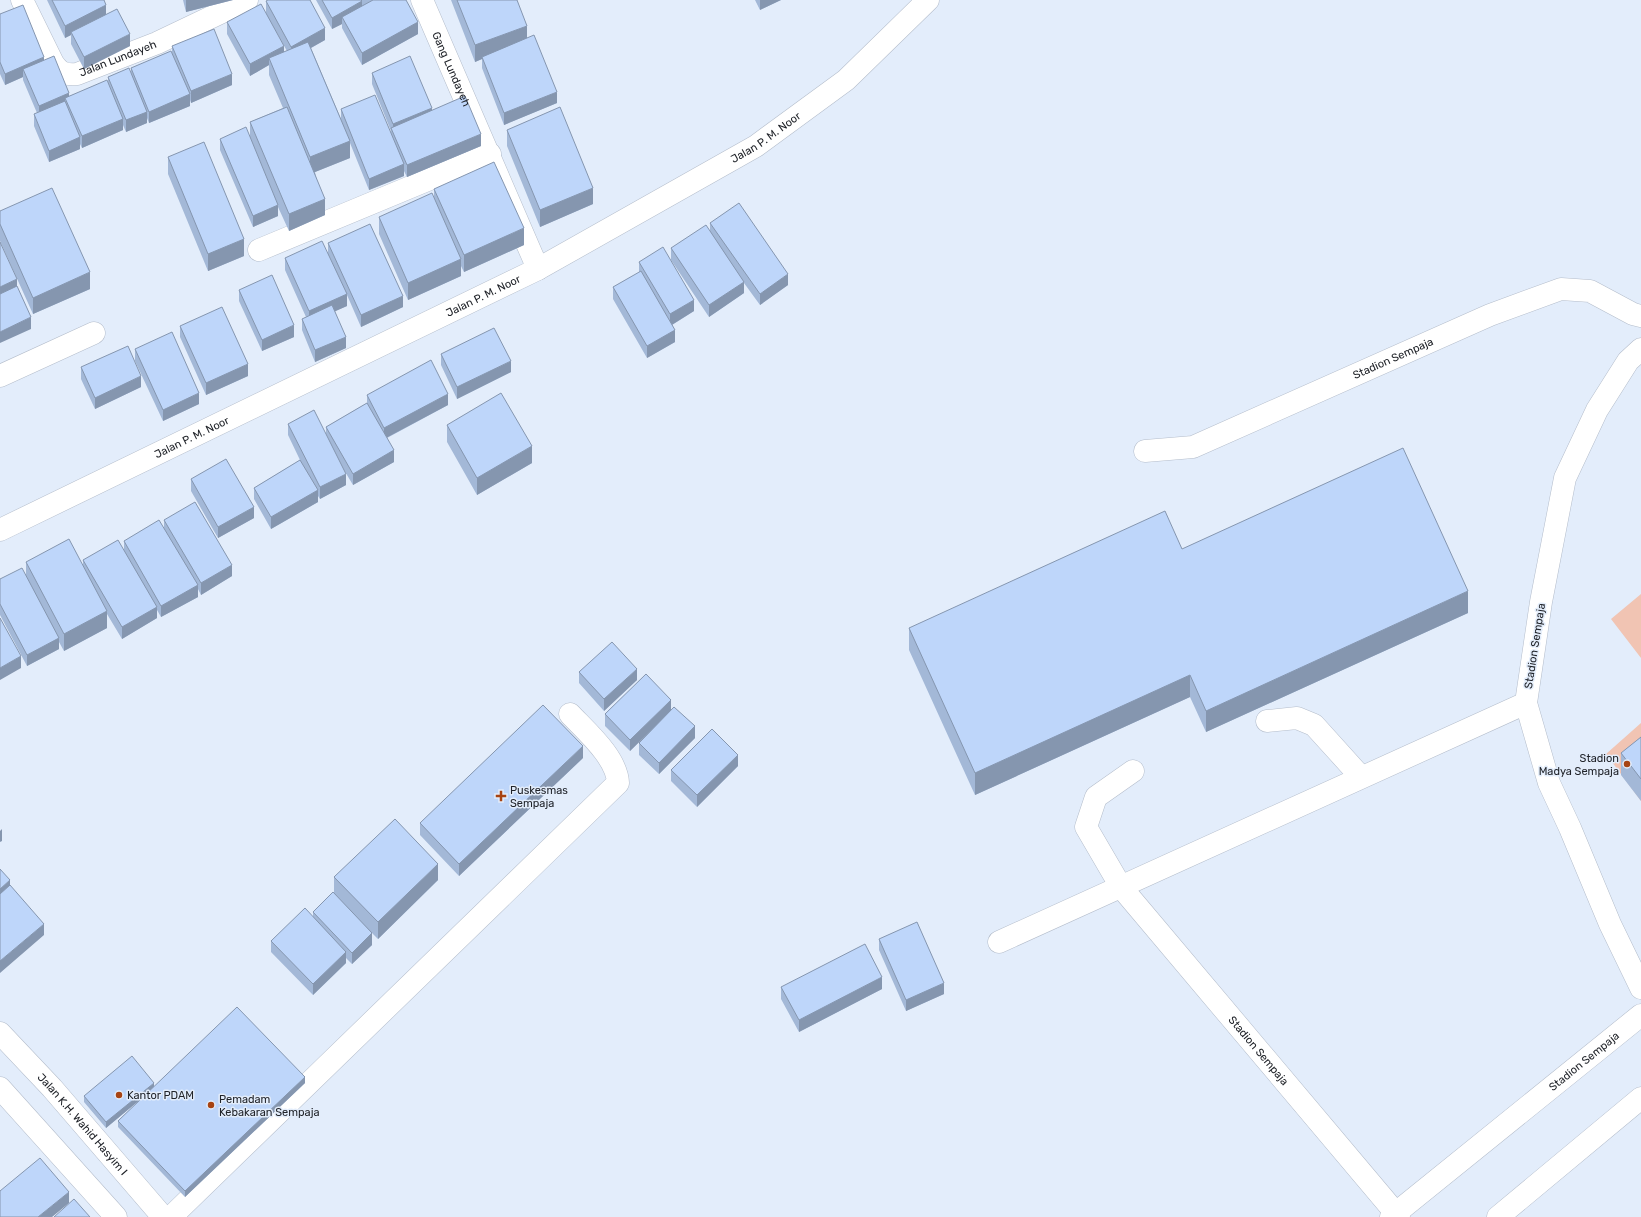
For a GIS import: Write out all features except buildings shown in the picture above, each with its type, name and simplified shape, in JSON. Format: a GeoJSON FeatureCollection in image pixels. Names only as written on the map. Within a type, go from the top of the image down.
{"type":"FeatureCollection","features":[{"type":"Feature","properties":{"kind":"main road","name":"Jalan Lundayeh"},"geometry":{"type":"LineString","coordinates":[[22,0],[53,63],[58,70],[64,74],[77,74],[157,43],[247,0]]}},
{"type":"Feature","properties":{"kind":"main road","name":"Gang Lundayeh"},"geometry":{"type":"LineString","coordinates":[[422,0],[460,90],[490,154],[538,269]]}},
{"type":"Feature","properties":{"kind":"main road","name":"Jalan P. M. Noor"},"geometry":{"type":"LineString","coordinates":[[0,530],[538,269],[756,146],[846,80],[928,0]]}},
{"type":"Feature","properties":{"kind":"main road"},"geometry":{"type":"LineString","coordinates":[[259,250],[490,154]]}},
{"type":"Feature","properties":{"kind":"main road","name":"Stadion Sempaja"},"geometry":{"type":"LineString","coordinates":[[1145,451],[1193,447],[1490,315],[1561,290],[1590,291],[1634,314],[1641,316]]}},
{"type":"Feature","properties":{"kind":"main road"},"geometry":{"type":"LineString","coordinates":[[0,376],[94,333]]}},
{"type":"Feature","properties":{"kind":"main road","name":"Stadion Sempaja"},"geometry":{"type":"LineString","coordinates":[[1641,349],[1628,361],[1597,410],[1565,478],[1541,602],[1526,703],[1549,783],[1570,828],[1610,924],[1641,988]]}},
{"type":"Feature","properties":{"kind":"main road","name":"Stadion Sempaja"},"geometry":{"type":"LineString","coordinates":[[1000,942],[1526,703]]}},
{"type":"Feature","properties":{"kind":"main road"},"geometry":{"type":"LineString","coordinates":[[171,1217],[618,783],[618,775],[610,760],[570,714]]}},
{"type":"Feature","properties":{"kind":"main road"},"geometry":{"type":"LineString","coordinates":[[1267,721],[1297,718],[1314,725],[1361,777]]}},
{"type":"Feature","properties":{"kind":"main road","name":"Stadion Sempaja"},"geometry":{"type":"LineString","coordinates":[[1133,771],[1096,797],[1086,826],[1121,887],[1396,1216],[1641,1015]]}},
{"type":"Feature","properties":{"kind":"main road","name":"Jalan K.H. Wahid Hasyim I"},"geometry":{"type":"LineString","coordinates":[[0,1033],[52,1088],[163,1217]]}},
{"type":"Feature","properties":{"kind":"main road"},"geometry":{"type":"LineString","coordinates":[[0,1088],[116,1217]]}},
{"type":"Feature","properties":{"kind":"main road"},"geometry":{"type":"LineString","coordinates":[[1498,1217],[1641,1098]]}},
{"type":"Feature","properties":{"kind":"shaded area"},"geometry":{"type":"Polygon","coordinates":[[[1641,594],[1641,658],[1611,619],[1641,594]]]}},
{"type":"Feature","properties":{"kind":"shaded area","name":"Stadion Madya Sempaja"},"geometry":{"type":"Polygon","coordinates":[[[1641,723],[1641,801],[1606,754],[1641,723]]]}},
{"type":"Feature","properties":{"kind":"place","name":"Stadion Madya Sempaja"},"geometry":{"type":"Point","coordinates":[1627,764]}},
{"type":"Feature","properties":{"kind":"place","name":"Puskesmas Sempaja"},"geometry":{"type":"Point","coordinates":[501,796]}},
{"type":"Feature","properties":{"kind":"place","name":"Kantor PDAM"},"geometry":{"type":"Point","coordinates":[119,1095]}},
{"type":"Feature","properties":{"kind":"place","name":"Pemadam Kebakaran Sempaja"},"geometry":{"type":"Point","coordinates":[211,1105]}}]}
